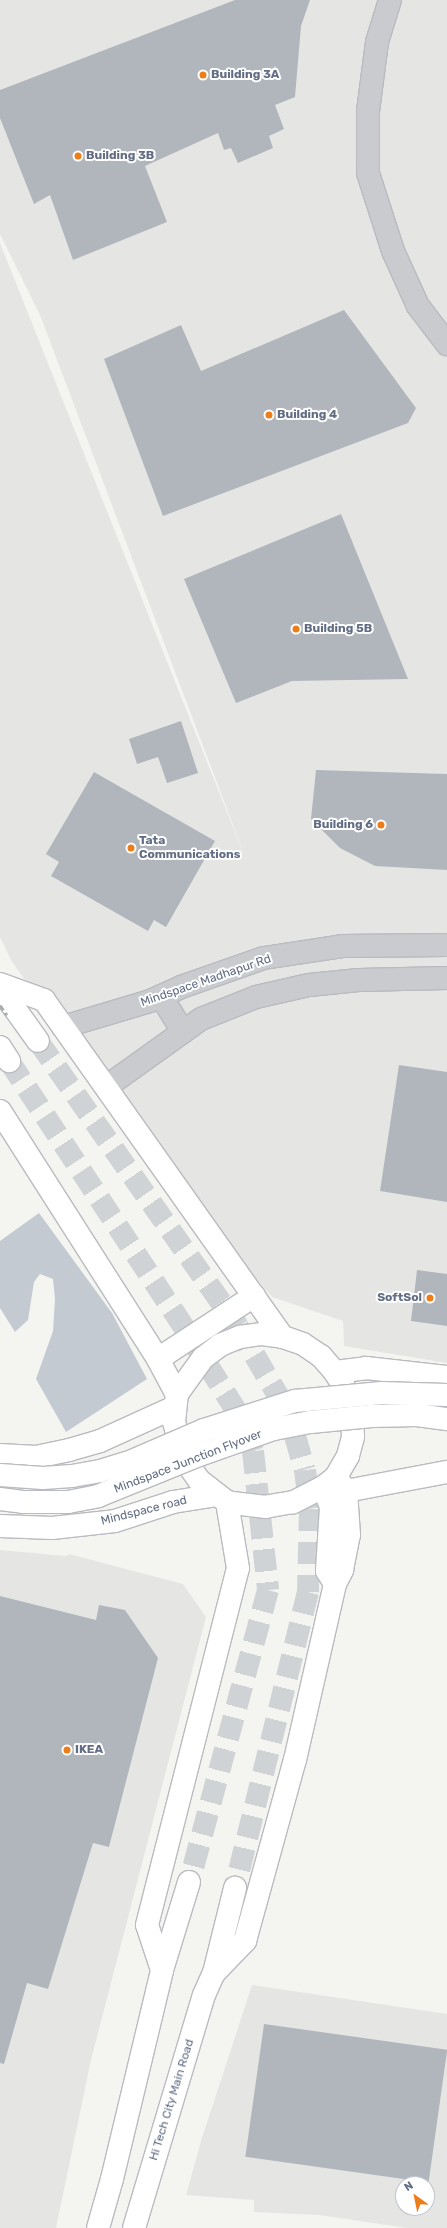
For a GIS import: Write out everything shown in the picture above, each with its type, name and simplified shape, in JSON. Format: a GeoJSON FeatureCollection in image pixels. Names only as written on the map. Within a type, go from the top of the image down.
{"type":"FeatureCollection","features":[{"type":"Feature","properties":{"kind":"main road"},"geometry":{"type":"LineString","coordinates":[[0,984],[44,1000],[283,1336]]}},
{"type":"Feature","properties":{"kind":"main road"},"geometry":{"type":"LineString","coordinates":[[0,988],[38,1041]]}},
{"type":"Feature","properties":{"kind":"main road"},"geometry":{"type":"LineString","coordinates":[[0,1111],[158,1359],[176,1400]]}},
{"type":"Feature","properties":{"kind":"main road"},"geometry":{"type":"LineString","coordinates":[[158,1359],[254,1296]]}},
{"type":"Feature","properties":{"kind":"main road"},"geometry":{"type":"LineString","coordinates":[[162,1970],[147,1925],[238,1568],[222,1498],[199,1480],[185,1461],[174,1422],[176,1400],[203,1358],[220,1345],[240,1337],[262,1334],[283,1336],[303,1344],[315,1352],[335,1372],[344,1387],[352,1410],[354,1438],[335,1485],[331,1507],[327,1571],[335,1584],[295,1760],[245,1941],[214,1974]]}},
{"type":"Feature","properties":{"kind":"main road"},"geometry":{"type":"LineString","coordinates":[[335,1372],[366,1368],[447,1377]]}},
{"type":"Feature","properties":{"kind":"main road","name":"Mindspace Junction Flyover"},"geometry":{"type":"LineString","coordinates":[[0,1475],[43,1478],[72,1476],[100,1471],[127,1463],[204,1430],[295,1401],[382,1393],[447,1395]]}},
{"type":"Feature","properties":{"kind":"main road"},"geometry":{"type":"LineString","coordinates":[[0,1455],[36,1457],[69,1450],[100,1441],[176,1400]]}},
{"type":"Feature","properties":{"kind":"main road","name":"Mindspace Junction Flyover"},"geometry":{"type":"LineString","coordinates":[[0,1499],[68,1502],[98,1496],[219,1448],[274,1429],[311,1422],[372,1416],[417,1415],[447,1419]]}},
{"type":"Feature","properties":{"kind":"main road","name":"Mindspace road"},"geometry":{"type":"LineString","coordinates":[[0,1526],[52,1528],[115,1521],[173,1502],[222,1498],[266,1507],[292,1502],[335,1485],[447,1472]]}},
{"type":"Feature","properties":{"kind":"main road"},"geometry":{"type":"LineString","coordinates":[[98,2228],[112,2179],[162,1970],[189,1882]]}},
{"type":"Feature","properties":{"kind":"main road"},"geometry":{"type":"LineString","coordinates":[[214,1974],[235,1888]]}},
{"type":"Feature","properties":{"kind":"main road","name":"Hi Tech City Main Road"},"geometry":{"type":"LineString","coordinates":[[134,2228],[204,1995],[214,1974]]}},
{"type":"Feature","properties":{"kind":"street"},"geometry":{"type":"LineString","coordinates":[[390,0],[376,42],[368,111],[368,173],[392,251],[418,306],[447,344]]}},
{"type":"Feature","properties":{"kind":"street","name":"Mindspace Madhapur Rd"},"geometry":{"type":"LineString","coordinates":[[63,1027],[161,996],[264,958],[342,946],[447,945]]}},
{"type":"Feature","properties":{"kind":"street"},"geometry":{"type":"LineString","coordinates":[[231,970],[247,1000]]}},
{"type":"Feature","properties":{"kind":"street"},"geometry":{"type":"LineString","coordinates":[[106,1087],[201,1018],[247,1000],[309,985],[359,980],[447,978]]}},
{"type":"Feature","properties":{"kind":"street"},"geometry":{"type":"LineString","coordinates":[[161,996],[183,1032]]}},
{"type":"Feature","properties":{"kind":"shaded area"},"geometry":{"type":"Polygon","coordinates":[[[0,0],[447,0],[447,1363],[344,1346],[343,1321],[272,1297],[131,1134],[11,960],[0,937],[0,243],[247,862],[40,315],[0,234],[0,0]]]}},
{"type":"Feature","properties":{"kind":"shaded area"},"geometry":{"type":"Polygon","coordinates":[[[39,1213],[112,1313],[147,1379],[66,1432],[36,1379],[53,1331],[55,1299],[53,1279],[40,1274],[34,1282],[28,1320],[15,1332],[0,1308],[0,1241],[39,1213]]]}},
{"type":"Feature","properties":{"kind":"shaded area","name":"IKEA"},"geometry":{"type":"Polygon","coordinates":[[[0,1550],[66,1556],[69,1554],[183,1584],[206,1617],[91,2060],[56,2228],[0,2228],[0,1550]]]}},
{"type":"Feature","properties":{"kind":"shaded area"},"geometry":{"type":"Polygon","coordinates":[[[252,1985],[447,2014],[447,2228],[407,2228],[319,2215],[254,2212],[254,2200],[186,2195],[201,2141],[252,1985]]]}},
{"type":"Feature","properties":{"kind":"building"},"geometry":{"type":"Polygon","coordinates":[[[235,0],[310,0],[301,26],[295,97],[275,105],[284,129],[269,136],[273,148],[238,163],[231,148],[224,150],[218,133],[145,166],[167,222],[73,260],[50,195],[34,204],[0,118],[0,90],[235,0]]]}},
{"type":"Feature","properties":{"kind":"building","name":"Building 4"},"geometry":{"type":"Polygon","coordinates":[[[344,310],[416,408],[408,423],[163,516],[104,359],[181,325],[201,371],[344,310]]]}},
{"type":"Feature","properties":{"kind":"building","name":"Building 5B"},"geometry":{"type":"Polygon","coordinates":[[[341,514],[408,679],[292,681],[236,703],[184,579],[341,514]]]}},
{"type":"Feature","properties":{"kind":"building"},"geometry":{"type":"Polygon","coordinates":[[[181,721],[198,773],[167,783],[158,757],[137,764],[129,739],[181,721]]]}},
{"type":"Feature","properties":{"kind":"building","name":"Building 6"},"geometry":{"type":"Polygon","coordinates":[[[316,770],[447,774],[447,870],[375,866],[340,848],[311,819],[316,770]]]}},
{"type":"Feature","properties":{"kind":"building","name":"Tata Communications"},"geometry":{"type":"Polygon","coordinates":[[[94,772],[215,841],[166,927],[154,920],[148,931],[51,876],[59,862],[46,854],[94,772]]]}},
{"type":"Feature","properties":{"kind":"building"},"geometry":{"type":"Polygon","coordinates":[[[399,1065],[447,1072],[447,1202],[380,1191],[399,1065]]]}},
{"type":"Feature","properties":{"kind":"building","name":"SoftSol"},"geometry":{"type":"Polygon","coordinates":[[[417,1270],[447,1274],[447,1326],[411,1321],[417,1270]]]}},
{"type":"Feature","properties":{"kind":"building","name":"IKEA"},"geometry":{"type":"Polygon","coordinates":[[[0,1596],[96,1620],[99,1605],[125,1610],[158,1658],[109,1847],[93,1843],[48,1989],[27,1983],[4,2064],[0,2063],[0,1596]]]}},
{"type":"Feature","properties":{"kind":"building"},"geometry":{"type":"Polygon","coordinates":[[[264,2024],[447,2050],[429,2176],[395,2176],[395,2178],[245,2157],[264,2024]]]}},
{"type":"Feature","properties":{"kind":"tunnel"},"geometry":{"type":"LineString","coordinates":[[38,1041],[238,1327],[280,1399],[295,1436],[305,1470],[310,1509],[308,1592],[235,1888]]}},
{"type":"Feature","properties":{"kind":"tunnel"},"geometry":{"type":"LineString","coordinates":[[9,1061],[190,1337],[239,1415],[253,1451],[268,1590],[189,1882]]}},
{"type":"Feature","properties":{"kind":"railway"},"geometry":{"type":"LineString","coordinates":[[0,1005],[7,1015]]}},
{"type":"Feature","properties":{"kind":"place","name":"Building 3A"},"geometry":{"type":"Point","coordinates":[203,75]}},
{"type":"Feature","properties":{"kind":"place","name":"Building 3B"},"geometry":{"type":"Point","coordinates":[78,156]}},
{"type":"Feature","properties":{"kind":"place","name":"Building 4"},"geometry":{"type":"Point","coordinates":[269,415]}},
{"type":"Feature","properties":{"kind":"place","name":"Building 5B"},"geometry":{"type":"Point","coordinates":[296,629]}},
{"type":"Feature","properties":{"kind":"place","name":"Building 6"},"geometry":{"type":"Point","coordinates":[381,825]}},
{"type":"Feature","properties":{"kind":"place","name":"Tata Communications"},"geometry":{"type":"Point","coordinates":[131,848]}},
{"type":"Feature","properties":{"kind":"place","name":"SoftSol"},"geometry":{"type":"Point","coordinates":[430,1298]}},
{"type":"Feature","properties":{"kind":"place","name":"IKEA"},"geometry":{"type":"Point","coordinates":[67,1750]}}]}
